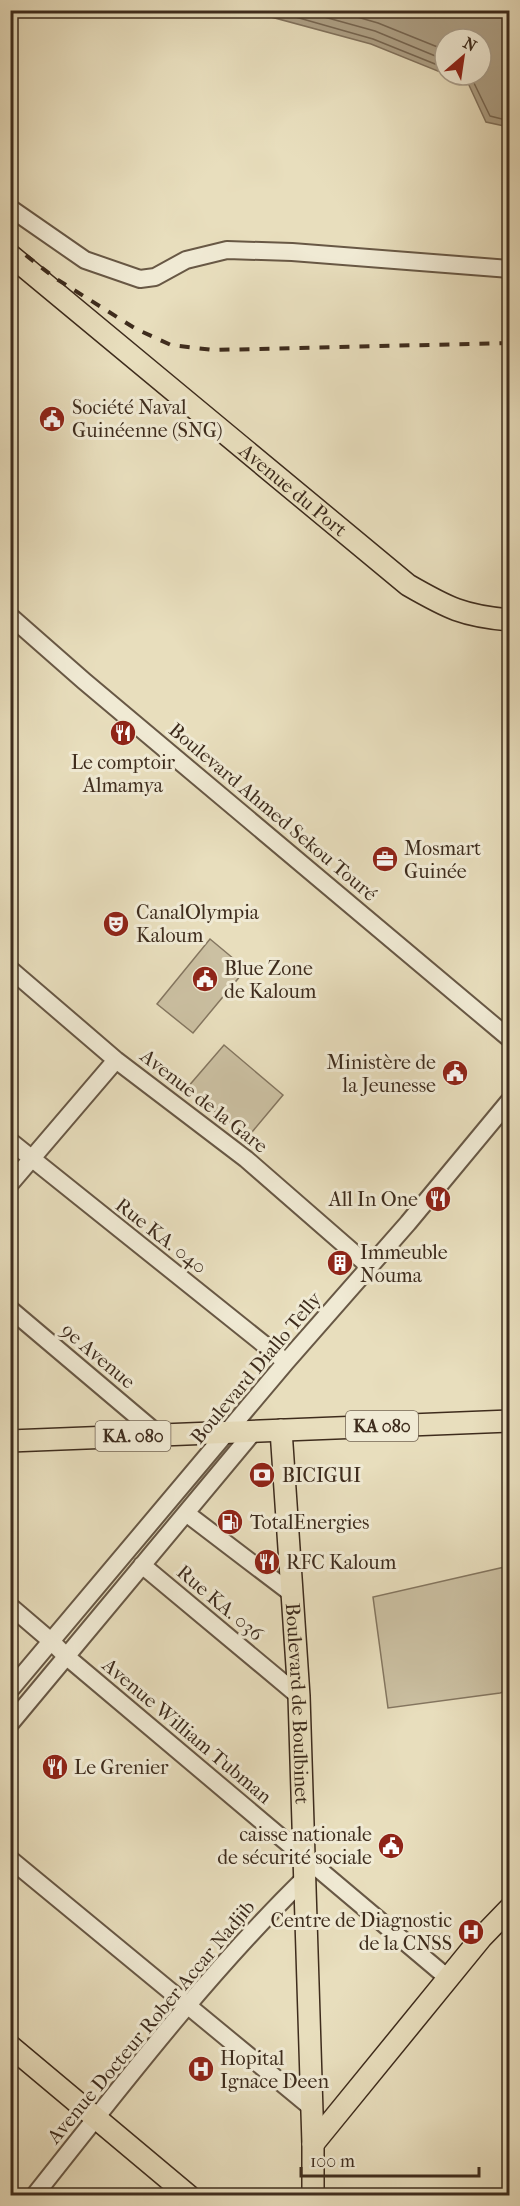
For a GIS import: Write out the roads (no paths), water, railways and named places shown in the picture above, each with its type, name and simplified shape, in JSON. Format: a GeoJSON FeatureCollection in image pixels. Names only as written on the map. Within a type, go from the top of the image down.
{"type":"FeatureCollection","features":[{"type":"Feature","properties":{"kind":"main road","name":"Avenue du Port"},"geometry":{"type":"LineString","coordinates":[[10,255],[408,585],[447,608],[478,617],[510,620]]}},
{"type":"Feature","properties":{"kind":"main road","name":"KA 080"},"geometry":{"type":"LineString","coordinates":[[255,1430],[510,1421]]}},
{"type":"Feature","properties":{"kind":"main road","name":"KA. 080"},"geometry":{"type":"LineString","coordinates":[[10,1441],[255,1430]]}},
{"type":"Feature","properties":{"kind":"main road","name":"Boulevard de Boulbinet"},"geometry":{"type":"LineString","coordinates":[[282,1430],[298,1696],[313,2196]]}},
{"type":"Feature","properties":{"kind":"main road"},"geometry":{"type":"LineString","coordinates":[[313,2145],[499,1916],[510,1908]]}},
{"type":"Feature","properties":{"kind":"main road"},"geometry":{"type":"LineString","coordinates":[[10,2046],[189,2196]]}},
{"type":"Feature","properties":{"kind":"street"},"geometry":{"type":"LineString","coordinates":[[10,208],[85,260],[140,279],[155,277],[186,260],[227,250],[292,252],[510,269]]}},
{"type":"Feature","properties":{"kind":"street","name":"Boulevard Ahmed Sekou Touré"},"geometry":{"type":"LineString","coordinates":[[10,616],[84,681],[510,1039]]}},
{"type":"Feature","properties":{"kind":"street","name":"Avenue de la Gare"},"geometry":{"type":"LineString","coordinates":[[10,969],[116,1060],[246,1159],[370,1268]]}},
{"type":"Feature","properties":{"kind":"street"},"geometry":{"type":"LineString","coordinates":[[10,1184],[116,1060]]}},
{"type":"Feature","properties":{"kind":"street","name":"Boulevard Diallo Telly"},"geometry":{"type":"LineString","coordinates":[[10,1690],[286,1362],[370,1268],[510,1100]]}},
{"type":"Feature","properties":{"kind":"street","name":"Rue KA. 040"},"geometry":{"type":"LineString","coordinates":[[10,1141],[286,1362]]}},
{"type":"Feature","properties":{"kind":"street","name":"9e Avenue"},"geometry":{"type":"LineString","coordinates":[[10,1309],[159,1435]]}},
{"type":"Feature","properties":{"kind":"street","name":"Boulevard Diallo Telly"},"geometry":{"type":"LineString","coordinates":[[10,1724],[255,1430]]}},
{"type":"Feature","properties":{"kind":"street"},"geometry":{"type":"LineString","coordinates":[[186,1513],[291,1593]]}},
{"type":"Feature","properties":{"kind":"street","name":"Rue KA. 036"},"geometry":{"type":"LineString","coordinates":[[142,1565],[298,1696]]}},
{"type":"Feature","properties":{"kind":"street","name":"Avenue William Tubman"},"geometry":{"type":"LineString","coordinates":[[10,1606],[67,1657],[449,1979]]}},
{"type":"Feature","properties":{"kind":"street"},"geometry":{"type":"LineString","coordinates":[[10,1859],[312,2108]]}},
{"type":"Feature","properties":{"kind":"street","name":"Avenue Docteur Rober Accar Nadjib"},"geometry":{"type":"LineString","coordinates":[[34,2196],[188,2006],[284,1899],[304,1880]]}},
{"type":"Feature","properties":{"kind":"water"},"geometry":{"type":"Polygon","coordinates":[[[249,11],[509,11],[509,127],[486,122],[470,87],[493,87],[493,27],[433,27],[433,69],[371,44],[249,11]]]}},
{"type":"Feature","properties":{"kind":"railway"},"geometry":{"type":"LineString","coordinates":[[10,243],[55,278],[136,329],[171,345],[213,350],[510,343]]}},
{"type":"Feature","properties":{"kind":"place","name":"Société Naval Guinéenne (SNG)"},"geometry":{"type":"Point","coordinates":[52,419]}},
{"type":"Feature","properties":{"kind":"place","name":"Le comptoir Almamya"},"geometry":{"type":"Point","coordinates":[123,733]}},
{"type":"Feature","properties":{"kind":"place","name":"Mosmart Guinée"},"geometry":{"type":"Point","coordinates":[385,859]}},
{"type":"Feature","properties":{"kind":"place","name":"CanalOlympia Kaloum"},"geometry":{"type":"Point","coordinates":[116,924]}},
{"type":"Feature","properties":{"kind":"place","name":"Blue Zone de Kaloum"},"geometry":{"type":"Point","coordinates":[205,979]}},
{"type":"Feature","properties":{"kind":"place","name":"Ministère de la Jeunesse"},"geometry":{"type":"Point","coordinates":[455,1073]}},
{"type":"Feature","properties":{"kind":"place","name":"All In One"},"geometry":{"type":"Point","coordinates":[438,1199]}},
{"type":"Feature","properties":{"kind":"place","name":"Immeuble Nouma"},"geometry":{"type":"Point","coordinates":[340,1263]}},
{"type":"Feature","properties":{"kind":"place","name":"BICIGUI"},"geometry":{"type":"Point","coordinates":[262,1475]}},
{"type":"Feature","properties":{"kind":"place","name":"TotalEnergies"},"geometry":{"type":"Point","coordinates":[230,1522]}},
{"type":"Feature","properties":{"kind":"place","name":"RFC Kaloum"},"geometry":{"type":"Point","coordinates":[267,1562]}},
{"type":"Feature","properties":{"kind":"place","name":"Le Grenier"},"geometry":{"type":"Point","coordinates":[55,1767]}},
{"type":"Feature","properties":{"kind":"place","name":"caisse nationale de sécurité sociale"},"geometry":{"type":"Point","coordinates":[391,1846]}},
{"type":"Feature","properties":{"kind":"place","name":"Centre de Diagnostic de la CNSS"},"geometry":{"type":"Point","coordinates":[471,1932]}},
{"type":"Feature","properties":{"kind":"place","name":"Hopital Ignace Deen"},"geometry":{"type":"Point","coordinates":[201,2069]}}]}
